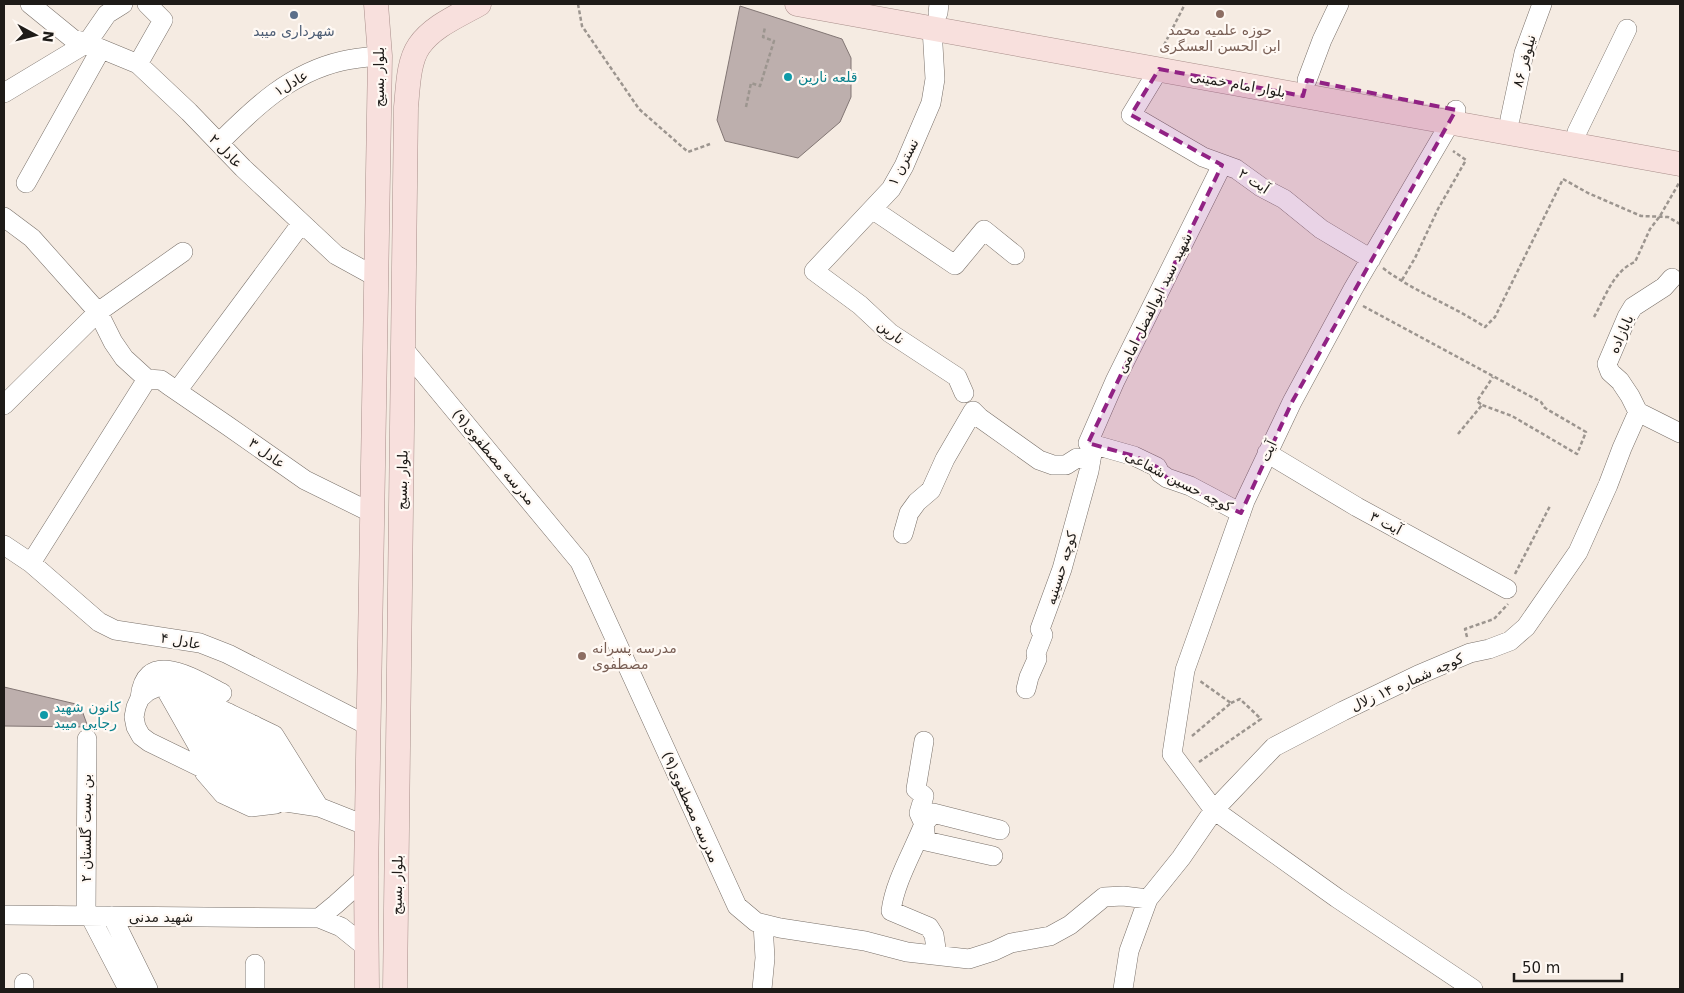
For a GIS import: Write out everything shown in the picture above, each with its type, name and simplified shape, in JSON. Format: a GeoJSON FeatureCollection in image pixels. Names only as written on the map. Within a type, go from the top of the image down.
{"type":"FeatureCollection","features":[{"type":"Feature","properties":{"kind":"main road","name":"بلوار بسیج"},"geometry":{"type":"LineString","coordinates":[[367,989],[366,877],[380,56],[376,4]]}},
{"type":"Feature","properties":{"kind":"main road","name":"بلوار بسیج"},"geometry":{"type":"LineString","coordinates":[[395,989],[406,107],[410,70],[418,47],[439,26],[479,4]]}},
{"type":"Feature","properties":{"kind":"main road","name":"بلوار امام خمینی"},"geometry":{"type":"LineString","coordinates":[[797,4],[936,15]]}},
{"type":"Feature","properties":{"kind":"main road","name":"بلوار امام خمینی"},"geometry":{"type":"LineString","coordinates":[[891,4],[1158,62],[1305,88],[1448,125],[1680,164]]}},
{"type":"Feature","properties":{"kind":"main road"},"geometry":{"type":"LineString","coordinates":[[379,104],[388,96],[400,98],[406,107]]}},
{"type":"Feature","properties":{"kind":"main road","name":"بلوار امام خمینی"},"geometry":{"type":"LineString","coordinates":[[1448,125],[1510,119],[1680,150]]}},
{"type":"Feature","properties":{"kind":"street"},"geometry":{"type":"LineString","coordinates":[[30,4],[73,40],[94,46],[138,64],[163,20],[147,4]]}},
{"type":"Feature","properties":{"kind":"street"},"geometry":{"type":"LineString","coordinates":[[26,183],[108,14],[123,4]]}},
{"type":"Feature","properties":{"kind":"street"},"geometry":{"type":"LineString","coordinates":[[1305,88],[1322,40],[1339,4]]}},
{"type":"Feature","properties":{"kind":"street","name":"نیلوفر ۸۶"},"geometry":{"type":"LineString","coordinates":[[1510,119],[1524,53],[1542,4]]}},
{"type":"Feature","properties":{"kind":"street","name":"نسترن ۱"},"geometry":{"type":"LineString","coordinates":[[814,271],[890,189],[904,166],[931,103],[935,79],[936,15]]}},
{"type":"Feature","properties":{"kind":"street"},"geometry":{"type":"LineString","coordinates":[[1577,132],[1627,29]]}},
{"type":"Feature","properties":{"kind":"street"},"geometry":{"type":"LineString","coordinates":[[4,93],[94,46]]}},
{"type":"Feature","properties":{"kind":"street","name":"عادل۱"},"geometry":{"type":"LineString","coordinates":[[219,143],[265,98],[302,75],[342,60],[380,56]]}},
{"type":"Feature","properties":{"kind":"street","name":"آیت ۲"},"geometry":{"type":"LineString","coordinates":[[1158,62],[1131,115],[1203,157],[1236,169],[1261,187],[1284,199],[1321,229],[1371,259]]}},
{"type":"Feature","properties":{"kind":"street","name":"عادل ۲"},"geometry":{"type":"LineString","coordinates":[[138,64],[301,224],[336,255],[376,276]]}},
{"type":"Feature","properties":{"kind":"street","name":"آیت"},"geometry":{"type":"LineString","coordinates":[[1448,125],[1348,298],[1267,452],[1241,512],[1185,670],[1172,754],[1214,810],[1337,898],[1473,989]]}},
{"type":"Feature","properties":{"kind":"street","name":"شهید سید ابوالفضل امامی"},"geometry":{"type":"LineString","coordinates":[[1091,449],[1115,381],[1222,165]]}},
{"type":"Feature","properties":{"kind":"street"},"geometry":{"type":"LineString","coordinates":[[872,209],[955,265],[984,230],[1015,256]]}},
{"type":"Feature","properties":{"kind":"street"},"geometry":{"type":"LineString","coordinates":[[5,221],[32,238],[98,312],[124,358],[147,379],[161,380],[177,391],[301,224]]}},
{"type":"Feature","properties":{"kind":"street"},"geometry":{"type":"LineString","coordinates":[[4,405],[98,312],[183,252]]}},
{"type":"Feature","properties":{"kind":"street","name":"نارین"},"geometry":{"type":"LineString","coordinates":[[814,271],[860,305],[890,333],[957,377],[964,393]]}},
{"type":"Feature","properties":{"kind":"street","name":"بابازاده"},"geometry":{"type":"LineString","coordinates":[[1638,412],[1630,396],[1620,381],[1610,372],[1607,364],[1633,307],[1664,286],[1674,276]]}},
{"type":"Feature","properties":{"kind":"street","name":"مدرسه مصطفوی(۹)"},"geometry":{"type":"LineString","coordinates":[[403,348],[580,562],[737,906],[756,922],[865,941],[907,952],[969,959],[994,951],[1011,942],[1050,936],[1070,925],[1104,897],[1123,896],[1148,899]]}},
{"type":"Feature","properties":{"kind":"street"},"geometry":{"type":"LineString","coordinates":[[31,563],[147,379]]}},
{"type":"Feature","properties":{"kind":"street","name":"عادل ۳"},"geometry":{"type":"LineString","coordinates":[[168,385],[305,480],[372,513]]}},
{"type":"Feature","properties":{"kind":"street"},"geometry":{"type":"LineString","coordinates":[[903,534],[909,513],[917,502],[931,490],[973,411],[1039,460],[1053,465],[1066,465],[1091,449]]}},
{"type":"Feature","properties":{"kind":"street"},"geometry":{"type":"LineString","coordinates":[[1638,412],[1680,433]]}},
{"type":"Feature","properties":{"kind":"street","name":"کوچه شماره ۱۴ زلال"},"geometry":{"type":"LineString","coordinates":[[1123,989],[1129,951],[1148,899],[1181,858],[1214,810],[1274,747],[1418,675],[1470,653],[1489,649],[1510,641],[1526,627],[1578,552],[1638,412]]}},
{"type":"Feature","properties":{"kind":"street","name":"کوچه حسین شفاعی"},"geometry":{"type":"LineString","coordinates":[[1091,449],[1142,460],[1157,467],[1160,473],[1167,478],[1190,486],[1241,512]]}},
{"type":"Feature","properties":{"kind":"street","name":"کوچه حسینیه"},"geometry":{"type":"LineString","coordinates":[[1026,689],[1043,635],[1040,629],[1062,569],[1091,449]]}},
{"type":"Feature","properties":{"kind":"street","name":"آیت ۳"},"geometry":{"type":"LineString","coordinates":[[1267,452],[1357,507],[1506,589]]}},
{"type":"Feature","properties":{"kind":"street","name":"عادل ۴"},"geometry":{"type":"LineString","coordinates":[[4,545],[31,563],[99,622],[115,630],[200,643],[228,654],[369,726]]}},
{"type":"Feature","properties":{"kind":"street"},"geometry":{"type":"LineString","coordinates":[[267,783],[229,713],[215,698],[177,671],[168,669],[151,674],[141,689],[134,717],[136,727],[141,736],[149,742],[200,768],[223,794],[252,807],[288,797],[315,800],[367,826]]}},
{"type":"Feature","properties":{"kind":"street"},"geometry":{"type":"LineString","coordinates":[[140,698],[148,691],[157,688],[178,689],[215,698]]}},
{"type":"Feature","properties":{"kind":"street"},"geometry":{"type":"LineString","coordinates":[[165,688],[203,755],[282,790],[288,797]]}},
{"type":"Feature","properties":{"kind":"street"},"geometry":{"type":"LineString","coordinates":[[185,692],[222,763]]}},
{"type":"Feature","properties":{"kind":"street"},"geometry":{"type":"LineString","coordinates":[[215,698],[243,773]]}},
{"type":"Feature","properties":{"kind":"street"},"geometry":{"type":"LineString","coordinates":[[229,713],[274,734],[315,800]]}},
{"type":"Feature","properties":{"kind":"street"},"geometry":{"type":"LineString","coordinates":[[254,725],[288,797]]}},
{"type":"Feature","properties":{"kind":"street","name":"بن بست گلستان ۲"},"geometry":{"type":"LineString","coordinates":[[87,740],[88,916]]}},
{"type":"Feature","properties":{"kind":"street"},"geometry":{"type":"LineString","coordinates":[[924,741],[916,789],[924,796],[919,813],[924,824],[926,841],[993,856]]}},
{"type":"Feature","properties":{"kind":"street"},"geometry":{"type":"LineString","coordinates":[[936,955],[934,936],[929,927],[891,911],[892,902],[924,824],[933,813],[1000,830]]}},
{"type":"Feature","properties":{"kind":"street"},"geometry":{"type":"LineString","coordinates":[[318,918],[366,877]]}},
{"type":"Feature","properties":{"kind":"street","name":"شهید مدنی"},"geometry":{"type":"LineString","coordinates":[[4,916],[318,918],[341,927],[367,948]]}},
{"type":"Feature","properties":{"kind":"street"},"geometry":{"type":"LineString","coordinates":[[88,916],[128,989]]}},
{"type":"Feature","properties":{"kind":"street"},"geometry":{"type":"LineString","coordinates":[[112,916],[148,989]]}},
{"type":"Feature","properties":{"kind":"street"},"geometry":{"type":"LineString","coordinates":[[762,989],[765,958],[763,924]]}},
{"type":"Feature","properties":{"kind":"street"},"geometry":{"type":"LineString","coordinates":[[255,964],[255,989]]}},
{"type":"Feature","properties":{"kind":"path"},"geometry":{"type":"LineString","coordinates":[[578,4],[582,26],[639,109],[688,152],[710,144]]}},
{"type":"Feature","properties":{"kind":"path"},"geometry":{"type":"LineString","coordinates":[[1158,62],[1185,4]]}},
{"type":"Feature","properties":{"kind":"path"},"geometry":{"type":"LineString","coordinates":[[746,107],[751,83],[760,86],[774,41],[763,37],[765,27]]}},
{"type":"Feature","properties":{"kind":"path"},"geometry":{"type":"LineString","coordinates":[[1402,280],[1416,258],[1438,209],[1466,160],[1448,125]]}},
{"type":"Feature","properties":{"kind":"path"},"geometry":{"type":"LineString","coordinates":[[1371,259],[1402,280],[1485,327],[1495,317],[1563,179],[1606,202],[1641,216],[1668,217],[1680,224]]}},
{"type":"Feature","properties":{"kind":"path"},"geometry":{"type":"LineString","coordinates":[[1594,317],[1618,275],[1628,265],[1635,262],[1650,229],[1660,216],[1680,180]]}},
{"type":"Feature","properties":{"kind":"path"},"geometry":{"type":"LineString","coordinates":[[1348,298],[1541,402],[1545,408],[1586,432],[1577,454],[1512,416],[1477,402],[1493,377]]}},
{"type":"Feature","properties":{"kind":"path"},"geometry":{"type":"LineString","coordinates":[[1458,434],[1482,404]]}},
{"type":"Feature","properties":{"kind":"path"},"geometry":{"type":"LineString","coordinates":[[1185,670],[1231,703]]}},
{"type":"Feature","properties":{"kind":"path"},"geometry":{"type":"LineString","coordinates":[[1185,771],[1261,718],[1240,699],[1231,703],[1190,738]]}},
{"type":"Feature","properties":{"kind":"highlighted area"},"geometry":{"type":"Polygon","coordinates":[[[1159,69],[1303,96],[1307,80],[1456,110],[1292,402],[1241,513],[1167,478],[1157,467],[1134,456],[1088,443],[1222,165],[1131,115],[1159,69]]]}},
{"type":"Feature","properties":{"kind":"building","name":"قلعه نارین"},"geometry":{"type":"Polygon","coordinates":[[[740,6],[842,39],[851,58],[851,97],[840,122],[798,158],[725,141],[717,120],[740,6]]]}},
{"type":"Feature","properties":{"kind":"building","name":"کانون شهید رجایی میبد"},"geometry":{"type":"Polygon","coordinates":[[[4,687],[80,705],[88,727],[4,726],[4,687]]]}},
{"type":"Feature","properties":{"kind":"place","name":"حوزه علمیه محمد ابن الحسن العسگری"},"geometry":{"type":"Point","coordinates":[1220,14]}},
{"type":"Feature","properties":{"kind":"place","name":"شهرداری میبد"},"geometry":{"type":"Point","coordinates":[294,15]}},
{"type":"Feature","properties":{"kind":"place","name":"قلعه نارین"},"geometry":{"type":"Point","coordinates":[788,77]}},
{"type":"Feature","properties":{"kind":"place","name":"مدرسه پسرانه مصطفوی"},"geometry":{"type":"Point","coordinates":[582,656]}},
{"type":"Feature","properties":{"kind":"place","name":"کانون شهید رجایی میبد"},"geometry":{"type":"Point","coordinates":[44,715]}}]}
